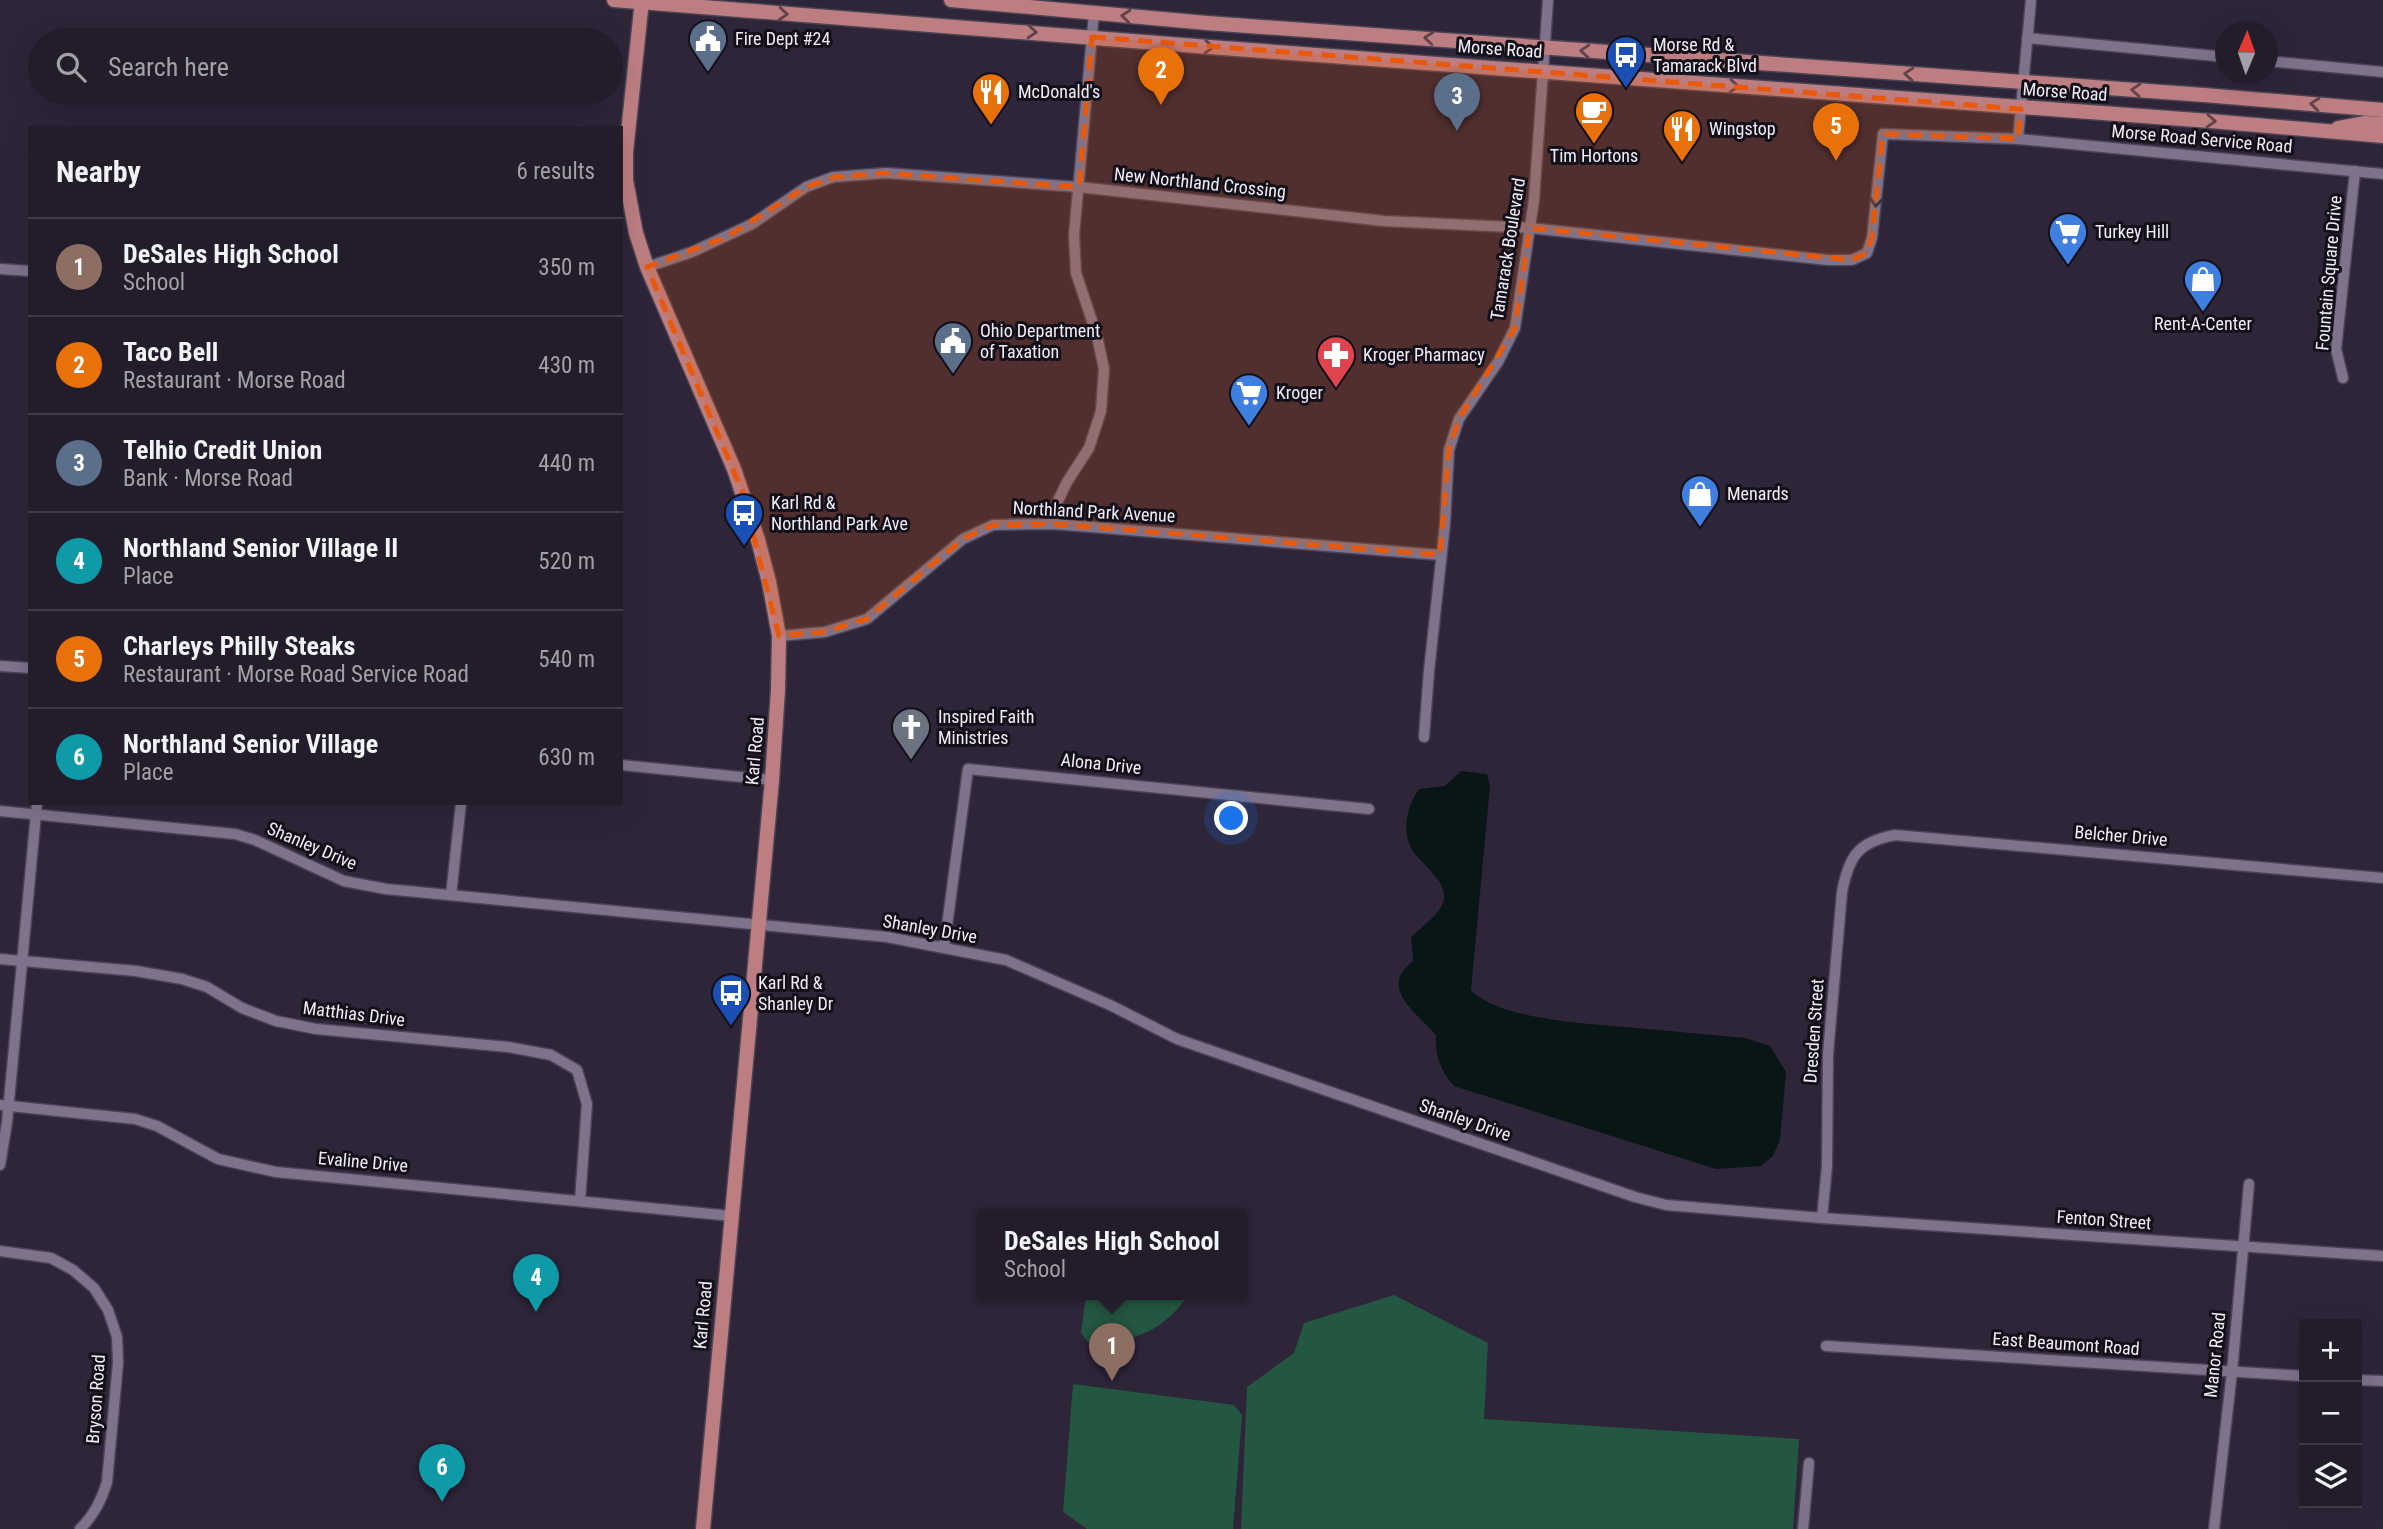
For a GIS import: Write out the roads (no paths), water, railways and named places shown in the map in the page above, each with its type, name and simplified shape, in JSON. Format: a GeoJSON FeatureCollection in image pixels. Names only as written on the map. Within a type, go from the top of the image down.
{"type":"FeatureCollection","features":[{"type":"Feature","properties":{"kind":"main road","name":"Morse Road"},"geometry":{"type":"LineString","coordinates":[[614,0],[2383,136]]}},
{"type":"Feature","properties":{"kind":"main road","name":"Morse Road"},"geometry":{"type":"LineString","coordinates":[[951,0],[1546,48],[2383,110]]}},
{"type":"Feature","properties":{"kind":"main road","name":"Karl Road"},"geometry":{"type":"LineString","coordinates":[[641,1],[624,153],[632,213],[647,267],[738,480],[758,540],[779,636],[777,722],[703,1529]]}},
{"type":"Feature","properties":{"kind":"main road"},"geometry":{"type":"LineString","coordinates":[[2327,132],[2364,123],[2383,124]]}},
{"type":"Feature","properties":{"kind":"street","name":"Tamarack Boulevard"},"geometry":{"type":"LineString","coordinates":[[1424,737],[1449,450],[1459,419],[1499,362],[1515,328],[1539,152],[1548,0]]}},
{"type":"Feature","properties":{"kind":"street"},"geometry":{"type":"LineString","coordinates":[[2018,139],[2031,0]]}},
{"type":"Feature","properties":{"kind":"street"},"geometry":{"type":"LineString","coordinates":[[1053,524],[1055,507],[1089,448],[1101,411],[1104,369],[1097,336],[1076,273],[1074,236],[1094,13]]}},
{"type":"Feature","properties":{"kind":"street"},"geometry":{"type":"LineString","coordinates":[[2027,38],[2215,56]]}},
{"type":"Feature","properties":{"kind":"street"},"geometry":{"type":"LineString","coordinates":[[2278,62],[2383,72]]}},
{"type":"Feature","properties":{"kind":"street","name":"New Northland Crossing"},"geometry":{"type":"LineString","coordinates":[[647,267],[692,252],[735,233],[806,187],[832,177],[886,173],[1079,187],[1384,221],[1530,228],[1769,255],[1852,260],[1867,253],[1872,239],[1883,134]]}},
{"type":"Feature","properties":{"kind":"street","name":"Morse Road Service Road"},"geometry":{"type":"LineString","coordinates":[[1883,134],[2018,139],[2383,174]]}},
{"type":"Feature","properties":{"kind":"street","name":"Fountain Square Drive"},"geometry":{"type":"LineString","coordinates":[[2343,378],[2336,349],[2355,171]]}},
{"type":"Feature","properties":{"kind":"street"},"geometry":{"type":"LineString","coordinates":[[0,268],[28,271]]}},
{"type":"Feature","properties":{"kind":"street","name":"Northland Park Avenue"},"geometry":{"type":"LineString","coordinates":[[779,636],[825,632],[867,619],[963,539],[993,525],[1053,524],[1440,555]]}},
{"type":"Feature","properties":{"kind":"street"},"geometry":{"type":"LineString","coordinates":[[0,666],[28,668]]}},
{"type":"Feature","properties":{"kind":"street"},"geometry":{"type":"LineString","coordinates":[[623,765],[772,780]]}},
{"type":"Feature","properties":{"kind":"street","name":"Alona Drive"},"geometry":{"type":"LineString","coordinates":[[944,948],[968,769],[1369,809]]}},
{"type":"Feature","properties":{"kind":"street"},"geometry":{"type":"LineString","coordinates":[[451,895],[461,805]]}},
{"type":"Feature","properties":{"kind":"street"},"geometry":{"type":"LineString","coordinates":[[0,1166],[5,1148],[4,1106],[22,960],[36,809]]}},
{"type":"Feature","properties":{"kind":"street","name":"Shanley Drive"},"geometry":{"type":"LineString","coordinates":[[0,811],[36,809],[235,834],[255,840],[344,881],[386,889],[887,937],[1006,960],[1110,1005],[1177,1039],[1634,1197],[1666,1205],[1822,1218]]}},
{"type":"Feature","properties":{"kind":"street","name":"Belcher Drive"},"geometry":{"type":"LineString","coordinates":[[1858,849],[1876,839],[1895,835],[2383,878]]}},
{"type":"Feature","properties":{"kind":"street","name":"Dresden Street"},"geometry":{"type":"LineString","coordinates":[[1822,1218],[1827,1166],[1828,1054],[1842,892],[1846,869],[1858,849]]}},
{"type":"Feature","properties":{"kind":"street","name":"Matthias Drive"},"geometry":{"type":"LineString","coordinates":[[0,959],[136,971],[182,979],[276,1021],[316,1029],[508,1046],[551,1055],[577,1070],[587,1104],[580,1201]]}},
{"type":"Feature","properties":{"kind":"street","name":"Evaline Drive"},"geometry":{"type":"LineString","coordinates":[[4,1106],[135,1119],[157,1126],[218,1158],[276,1172],[732,1216]]}},
{"type":"Feature","properties":{"kind":"street","name":"Manor Road"},"geometry":{"type":"LineString","coordinates":[[2214,1529],[2249,1184]]}},
{"type":"Feature","properties":{"kind":"street","name":"Fenton Street"},"geometry":{"type":"LineString","coordinates":[[1822,1218],[2383,1256]]}},
{"type":"Feature","properties":{"kind":"street","name":"Bryson Road"},"geometry":{"type":"LineString","coordinates":[[0,1251],[51,1258],[73,1270],[94,1288],[108,1310],[117,1337],[118,1363],[107,1482],[102,1500],[92,1517],[80,1529]]}},
{"type":"Feature","properties":{"kind":"street","name":"East Beaumont Road"},"geometry":{"type":"LineString","coordinates":[[1826,1346],[2299,1376]]}},
{"type":"Feature","properties":{"kind":"street"},"geometry":{"type":"LineString","coordinates":[[2362,1380],[2383,1381]]}},
{"type":"Feature","properties":{"kind":"street"},"geometry":{"type":"LineString","coordinates":[[1803,1529],[1809,1463]]}},
{"type":"Feature","properties":{"kind":"place","name":"Fire Dept #24"},"geometry":{"type":"Point","coordinates":[708,73]}},
{"type":"Feature","properties":{"kind":"place","name":"Morse Rd & Tamarack Blvd"},"geometry":{"type":"Point","coordinates":[1626,89]}},
{"type":"Feature","properties":{"kind":"place","name":"Taco Bell"},"geometry":{"type":"Point","coordinates":[1161,105]}},
{"type":"Feature","properties":{"kind":"place","name":"McDonald's"},"geometry":{"type":"Point","coordinates":[991,126]}},
{"type":"Feature","properties":{"kind":"place","name":"Telhio Credit Union"},"geometry":{"type":"Point","coordinates":[1457,131]}},
{"type":"Feature","properties":{"kind":"place","name":"Tim Hortons"},"geometry":{"type":"Point","coordinates":[1594,145]}},
{"type":"Feature","properties":{"kind":"place","name":"Charleys Philly Steaks"},"geometry":{"type":"Point","coordinates":[1836,161]}},
{"type":"Feature","properties":{"kind":"place","name":"Wingstop"},"geometry":{"type":"Point","coordinates":[1682,163]}},
{"type":"Feature","properties":{"kind":"place","name":"Turkey Hill"},"geometry":{"type":"Point","coordinates":[2068,266]}},
{"type":"Feature","properties":{"kind":"place","name":"Rent-A-Center"},"geometry":{"type":"Point","coordinates":[2203,313]}},
{"type":"Feature","properties":{"kind":"place","name":"Ohio Department of Taxation"},"geometry":{"type":"Point","coordinates":[953,375]}},
{"type":"Feature","properties":{"kind":"place","name":"Kroger Pharmacy"},"geometry":{"type":"Point","coordinates":[1336,389]}},
{"type":"Feature","properties":{"kind":"place","name":"Kroger"},"geometry":{"type":"Point","coordinates":[1249,427]}},
{"type":"Feature","properties":{"kind":"place","name":"Menards"},"geometry":{"type":"Point","coordinates":[1700,528]}},
{"type":"Feature","properties":{"kind":"place","name":"Karl Rd & Northland Park Ave"},"geometry":{"type":"Point","coordinates":[744,547]}},
{"type":"Feature","properties":{"kind":"place","name":"Inspired Faith Ministries"},"geometry":{"type":"Point","coordinates":[911,761]}},
{"type":"Feature","properties":{"kind":"place","name":"Karl Rd & Shanley Dr"},"geometry":{"type":"Point","coordinates":[731,1027]}},
{"type":"Feature","properties":{"kind":"place","name":"Northland Senior Village II"},"geometry":{"type":"Point","coordinates":[536,1312]}},
{"type":"Feature","properties":{"kind":"place","name":"DeSales High School"},"geometry":{"type":"Point","coordinates":[1112,1381]}},
{"type":"Feature","properties":{"kind":"place","name":"Northland Senior Village"},"geometry":{"type":"Point","coordinates":[442,1502]}}]}
